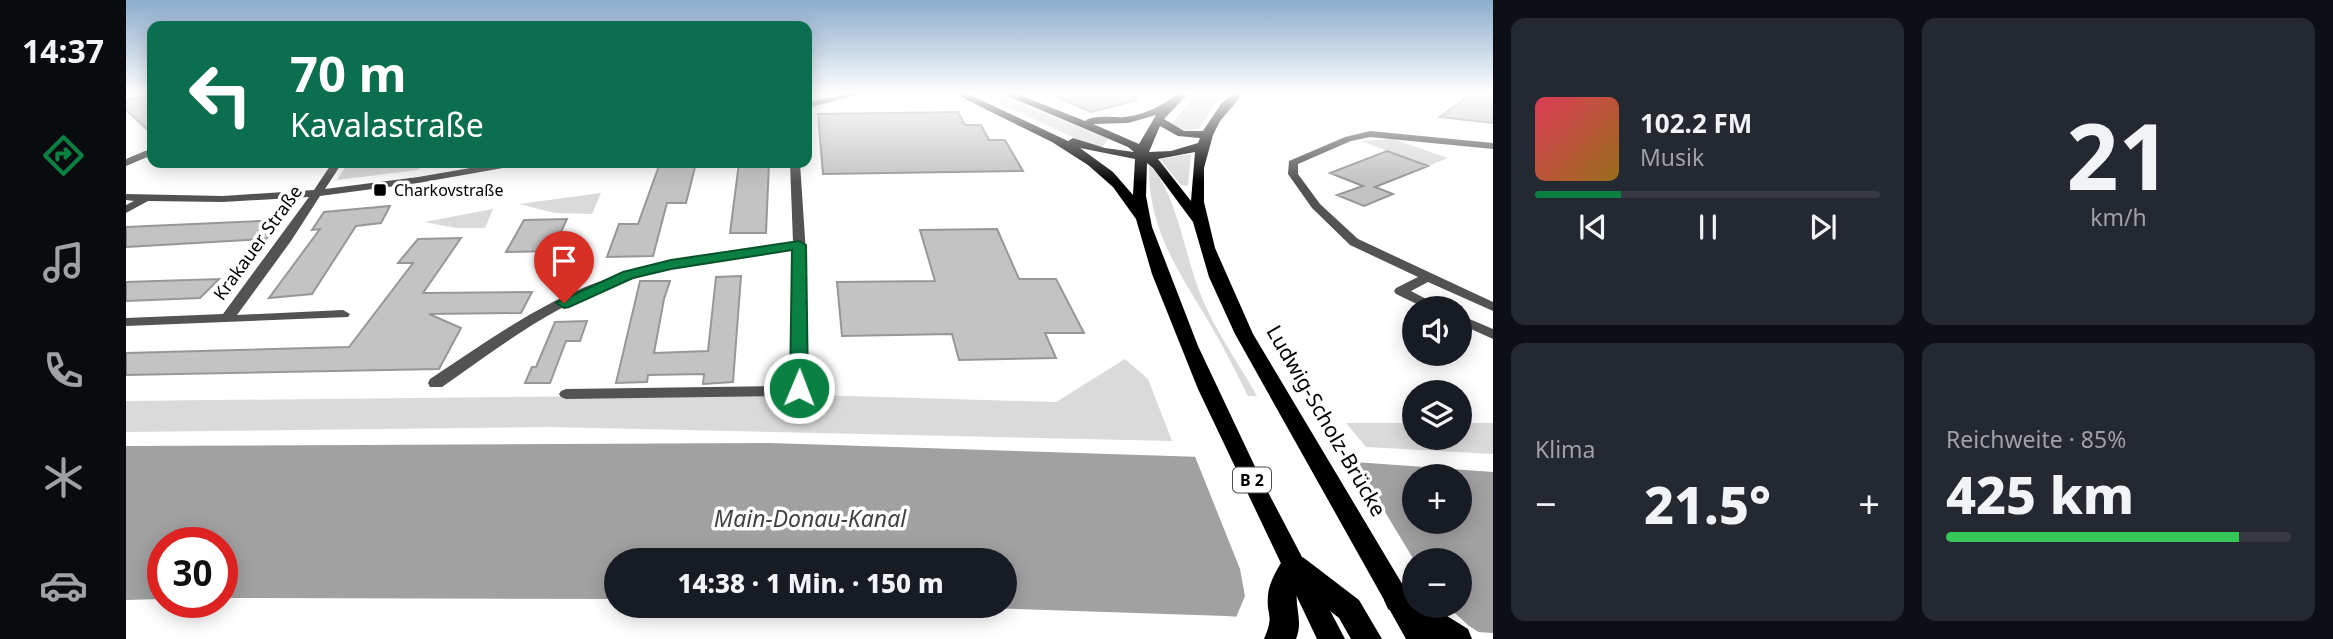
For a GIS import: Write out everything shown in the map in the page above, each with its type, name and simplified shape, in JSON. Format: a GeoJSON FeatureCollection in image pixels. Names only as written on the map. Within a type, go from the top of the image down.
{"type":"FeatureCollection","features":[{"type":"Feature","properties":{"kind":"highway"},"geometry":{"type":"LineString","coordinates":[[1279,639],[1287,623],[1282,593],[1294,566],[1349,609],[1367,639]]}},
{"type":"Feature","properties":{"kind":"highway"},"geometry":{"type":"LineString","coordinates":[[1398,600],[1457,639]]}},
{"type":"Feature","properties":{"kind":"main road","name":"B 2"},"geometry":{"type":"LineString","coordinates":[[1020,124],[1096,164],[1117,184],[1144,220],[1161,275],[1211,394],[1331,639]]}},
{"type":"Feature","properties":{"kind":"main road"},"geometry":{"type":"LineString","coordinates":[[1085,124],[1126,141],[1158,166],[1200,221]]}},
{"type":"Feature","properties":{"kind":"main road"},"geometry":{"type":"LineString","coordinates":[[1144,220],[1139,190],[1142,155],[1155,124]]}},
{"type":"Feature","properties":{"kind":"main road"},"geometry":{"type":"LineString","coordinates":[[1164,124],[1182,134],[1205,140]]}},
{"type":"Feature","properties":{"kind":"main road"},"geometry":{"type":"LineString","coordinates":[[1200,221],[1197,184],[1205,140],[1214,124]]}},
{"type":"Feature","properties":{"kind":"main road"},"geometry":{"type":"LineString","coordinates":[[1039,133],[1102,151],[1142,155],[1170,155],[1205,140]]}},
{"type":"Feature","properties":{"kind":"main road","name":"Ludwig-Scholz-Brücke"},"geometry":{"type":"LineString","coordinates":[[1200,221],[1228,297],[1281,397],[1421,639]]}},
{"type":"Feature","properties":{"kind":"street"},"geometry":{"type":"LineString","coordinates":[[1493,146],[1370,134],[1348,139],[1293,163],[1293,174],[1316,206],[1354,242],[1493,307]]}},
{"type":"Feature","properties":{"kind":"street"},"geometry":{"type":"LineString","coordinates":[[126,163],[147,153]]}},
{"type":"Feature","properties":{"kind":"street"},"geometry":{"type":"LineString","coordinates":[[319,192],[334,168]]}},
{"type":"Feature","properties":{"kind":"street"},"geometry":{"type":"LineString","coordinates":[[126,198],[229,198],[319,192],[480,168]]}},
{"type":"Feature","properties":{"kind":"street"},"geometry":{"type":"LineString","coordinates":[[795,168],[799,245],[799,388]]}},
{"type":"Feature","properties":{"kind":"street","name":"Krakauer Straße"},"geometry":{"type":"LineString","coordinates":[[228,318],[319,192]]}},
{"type":"Feature","properties":{"kind":"street"},"geometry":{"type":"LineString","coordinates":[[126,210],[144,199]]}},
{"type":"Feature","properties":{"kind":"street"},"geometry":{"type":"LineString","coordinates":[[436,383],[529,321],[628,275],[671,265],[799,245]]}},
{"type":"Feature","properties":{"kind":"street"},"geometry":{"type":"LineString","coordinates":[[1411,296],[1401,291],[1427,277]]}},
{"type":"Feature","properties":{"kind":"street","name":"Krakauer Straße"},"geometry":{"type":"LineString","coordinates":[[126,322],[343,314]]}},
{"type":"Feature","properties":{"kind":"street"},"geometry":{"type":"LineString","coordinates":[[1472,325],[1493,335]]}},
{"type":"Feature","properties":{"kind":"lane"},"geometry":{"type":"LineString","coordinates":[[566,394],[780,391],[799,388]]}},
{"type":"Feature","properties":{"kind":"shaded area"},"geometry":{"type":"Polygon","coordinates":[[[1044,124],[1070,124],[1109,139],[1102,147],[1088,144],[1044,124]]]}},
{"type":"Feature","properties":{"kind":"shaded area"},"geometry":{"type":"Polygon","coordinates":[[[1171,124],[1202,124],[1199,129],[1182,131],[1171,124]]]}},
{"type":"Feature","properties":{"kind":"shaded area"},"geometry":{"type":"Polygon","coordinates":[[[1393,139],[1448,158],[1428,166],[1361,141],[1393,139]]]}},
{"type":"Feature","properties":{"kind":"shaded area"},"geometry":{"type":"Polygon","coordinates":[[[1191,154],[1188,186],[1181,185],[1160,159],[1191,154]]]}},
{"type":"Feature","properties":{"kind":"shaded area"},"geometry":{"type":"Polygon","coordinates":[[[1149,165],[1158,176],[1173,208],[1196,283],[1208,311],[1257,396],[1248,396],[1166,246],[1153,208],[1149,165]]]}},
{"type":"Feature","properties":{"kind":"shaded area"},"geometry":{"type":"Polygon","coordinates":[[[345,168],[421,168],[417,170],[337,180],[345,168]]]}},
{"type":"Feature","properties":{"kind":"shaded area"},"geometry":{"type":"Polygon","coordinates":[[[601,193],[592,214],[555,213],[519,204],[601,193]]]}},
{"type":"Feature","properties":{"kind":"shaded area"},"geometry":{"type":"Polygon","coordinates":[[[493,209],[485,228],[456,228],[424,222],[493,209]]]}},
{"type":"Feature","properties":{"kind":"shaded area"},"geometry":{"type":"Polygon","coordinates":[[[1125,359],[1148,379],[1172,441],[548,427],[126,432],[126,401],[781,394],[1056,402],[1125,359]]]}},
{"type":"Feature","properties":{"kind":"shaded area"},"geometry":{"type":"Polygon","coordinates":[[[1346,423],[1402,423],[1402,449],[1366,447],[1346,423]]]}},
{"type":"Feature","properties":{"kind":"shaded area"},"geometry":{"type":"Polygon","coordinates":[[[1472,423],[1493,423],[1493,454],[1420,450],[1472,450],[1472,423]]]}},
{"type":"Feature","properties":{"kind":"water","name":"Main-Donau-Kanal"},"geometry":{"type":"Polygon","coordinates":[[[770,443],[1355,462],[1402,465],[1402,534],[1472,534],[1472,470],[1493,472],[1493,633],[1226,616],[1017,609],[1017,548],[604,548],[604,599],[238,598],[238,527],[147,527],[147,599],[126,600],[126,446],[770,443]]]}},
{"type":"Feature","properties":{"kind":"pier"},"geometry":{"type":"Polygon","coordinates":[[[1194,454],[1353,459],[1407,548],[1402,548],[1402,618],[1460,618],[1485,636],[1235,620],[1245,596],[1240,569],[1194,454]]]}},
{"type":"Feature","properties":{"kind":"building"},"geometry":{"type":"Polygon","coordinates":[[[819,124],[981,125],[989,140],[1005,140],[1023,171],[823,174],[819,124]]]}},
{"type":"Feature","properties":{"kind":"building"},"geometry":{"type":"Polygon","coordinates":[[[1387,151],[1428,166],[1375,187],[1393,194],[1364,206],[1337,195],[1363,186],[1330,173],[1387,151]]]}},
{"type":"Feature","properties":{"kind":"building"},"geometry":{"type":"Polygon","coordinates":[[[658,168],[695,168],[686,203],[667,203],[653,256],[607,257],[619,224],[638,224],[658,168]]]}},
{"type":"Feature","properties":{"kind":"building"},"geometry":{"type":"Polygon","coordinates":[[[738,168],[769,168],[766,233],[730,233],[738,168]]]}},
{"type":"Feature","properties":{"kind":"building"},"geometry":{"type":"Polygon","coordinates":[[[390,206],[381,223],[356,226],[312,294],[269,298],[320,229],[312,230],[324,212],[390,206]]]}},
{"type":"Feature","properties":{"kind":"building"},"geometry":{"type":"Polygon","coordinates":[[[567,219],[552,251],[506,252],[524,220],[567,219]]]}},
{"type":"Feature","properties":{"kind":"building"},"geometry":{"type":"Polygon","coordinates":[[[283,220],[266,239],[126,247],[126,227],[283,220]]]}},
{"type":"Feature","properties":{"kind":"building"},"geometry":{"type":"Polygon","coordinates":[[[997,229],[1019,279],[1056,279],[1084,333],[1045,333],[1056,358],[959,360],[952,334],[842,336],[837,282],[935,281],[920,230],[997,229]]]}},
{"type":"Feature","properties":{"kind":"building"},"geometry":{"type":"Polygon","coordinates":[[[461,238],[423,293],[532,292],[521,313],[429,314],[461,328],[439,369],[126,375],[126,353],[349,347],[413,263],[398,263],[418,239],[461,238]]]}},
{"type":"Feature","properties":{"kind":"building"},"geometry":{"type":"Polygon","coordinates":[[[741,276],[733,382],[703,384],[704,374],[648,375],[647,382],[616,383],[640,281],[670,281],[654,353],[708,351],[716,277],[741,276]]]}},
{"type":"Feature","properties":{"kind":"building"},"geometry":{"type":"Polygon","coordinates":[[[219,279],[200,298],[126,301],[126,282],[219,279]]]}},
{"type":"Feature","properties":{"kind":"building"},"geometry":{"type":"Polygon","coordinates":[[[587,321],[580,341],[566,341],[550,383],[525,383],[532,367],[536,367],[555,322],[587,321]]]}},
{"type":"Feature","properties":{"kind":"place","name":"Charkovstraße"},"geometry":{"type":"Point","coordinates":[380,190]}},
{"type":"Feature","properties":{"kind":"route"},"geometry":{"type":"LineString","coordinates":[[564,303],[628,275],[671,265],[799,245],[799,388]]}}]}
